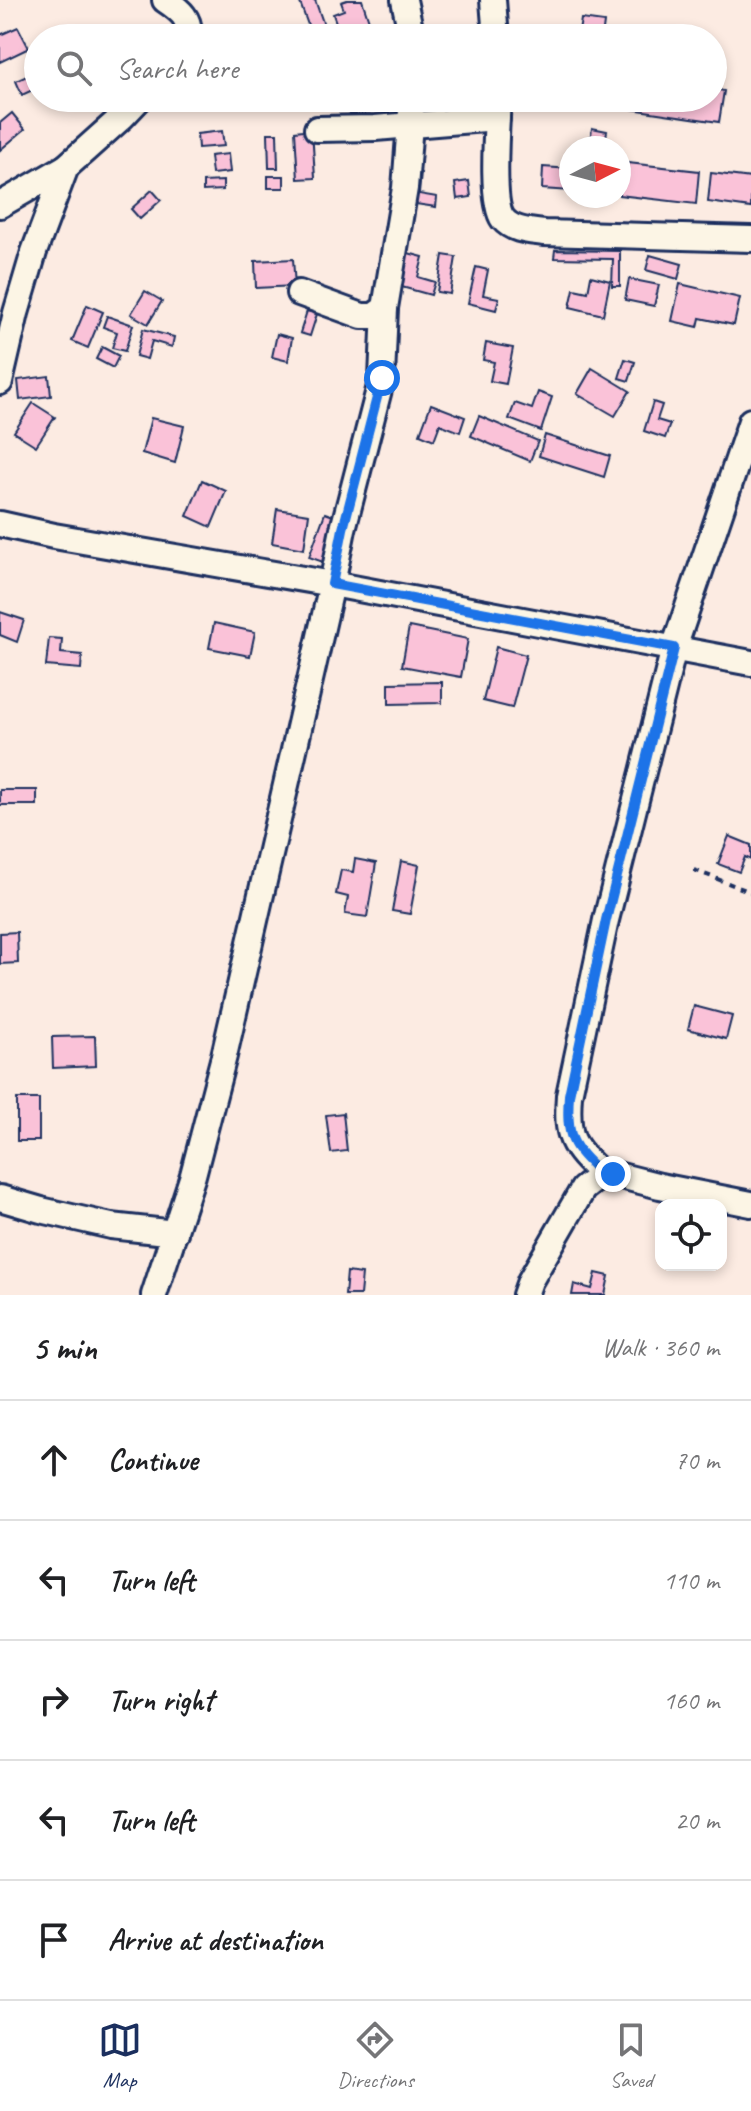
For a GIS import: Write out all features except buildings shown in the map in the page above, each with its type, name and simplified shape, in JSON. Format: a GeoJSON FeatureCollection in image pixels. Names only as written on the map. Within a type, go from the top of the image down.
{"type":"FeatureCollection","features":[{"type":"Feature","properties":{"kind":"street"},"geometry":{"type":"LineString","coordinates":[[165,0],[179,9],[189,24]]}},
{"type":"Feature","properties":{"kind":"street"},"geometry":{"type":"LineString","coordinates":[[404,0],[409,24]]}},
{"type":"Feature","properties":{"kind":"street"},"geometry":{"type":"LineString","coordinates":[[493,0],[495,24]]}},
{"type":"Feature","properties":{"kind":"street"},"geometry":{"type":"LineString","coordinates":[[0,205],[66,167],[127,112]]}},
{"type":"Feature","properties":{"kind":"street"},"geometry":{"type":"LineString","coordinates":[[154,1295],[193,1175],[224,1056],[343,529],[382,378],[385,308],[405,188],[411,112]]}},
{"type":"Feature","properties":{"kind":"street"},"geometry":{"type":"LineString","coordinates":[[317,129],[352,130],[411,125],[477,112]]}},
{"type":"Feature","properties":{"kind":"street"},"geometry":{"type":"LineString","coordinates":[[497,112],[497,202],[504,221],[512,226],[544,233],[751,239]]}},
{"type":"Feature","properties":{"kind":"street"},"geometry":{"type":"LineString","coordinates":[[0,382],[25,282],[66,167]]}},
{"type":"Feature","properties":{"kind":"street"},"geometry":{"type":"LineString","coordinates":[[299,293],[362,316],[374,316],[385,308]]}},
{"type":"Feature","properties":{"kind":"street"},"geometry":{"type":"LineString","coordinates":[[602,1174],[582,1156],[571,1139],[567,1122],[569,1095],[606,920],[674,648],[751,421]]}},
{"type":"Feature","properties":{"kind":"street"},"geometry":{"type":"LineString","coordinates":[[0,524],[751,663]]}},
{"type":"Feature","properties":{"kind":"street"},"geometry":{"type":"LineString","coordinates":[[525,1295],[583,1189],[602,1174],[751,1204]]}},
{"type":"Feature","properties":{"kind":"street"},"geometry":{"type":"LineString","coordinates":[[0,1198],[111,1226],[175,1233]]}},
{"type":"Feature","properties":{"kind":"path"},"geometry":{"type":"LineString","coordinates":[[694,870],[751,892]]}},
{"type":"Feature","properties":{"kind":"route"},"geometry":{"type":"LineString","coordinates":[[382,378],[332,584],[674,648],[606,920],[569,1095],[567,1122],[571,1139],[582,1156],[602,1174],[613,1174]]}}]}
